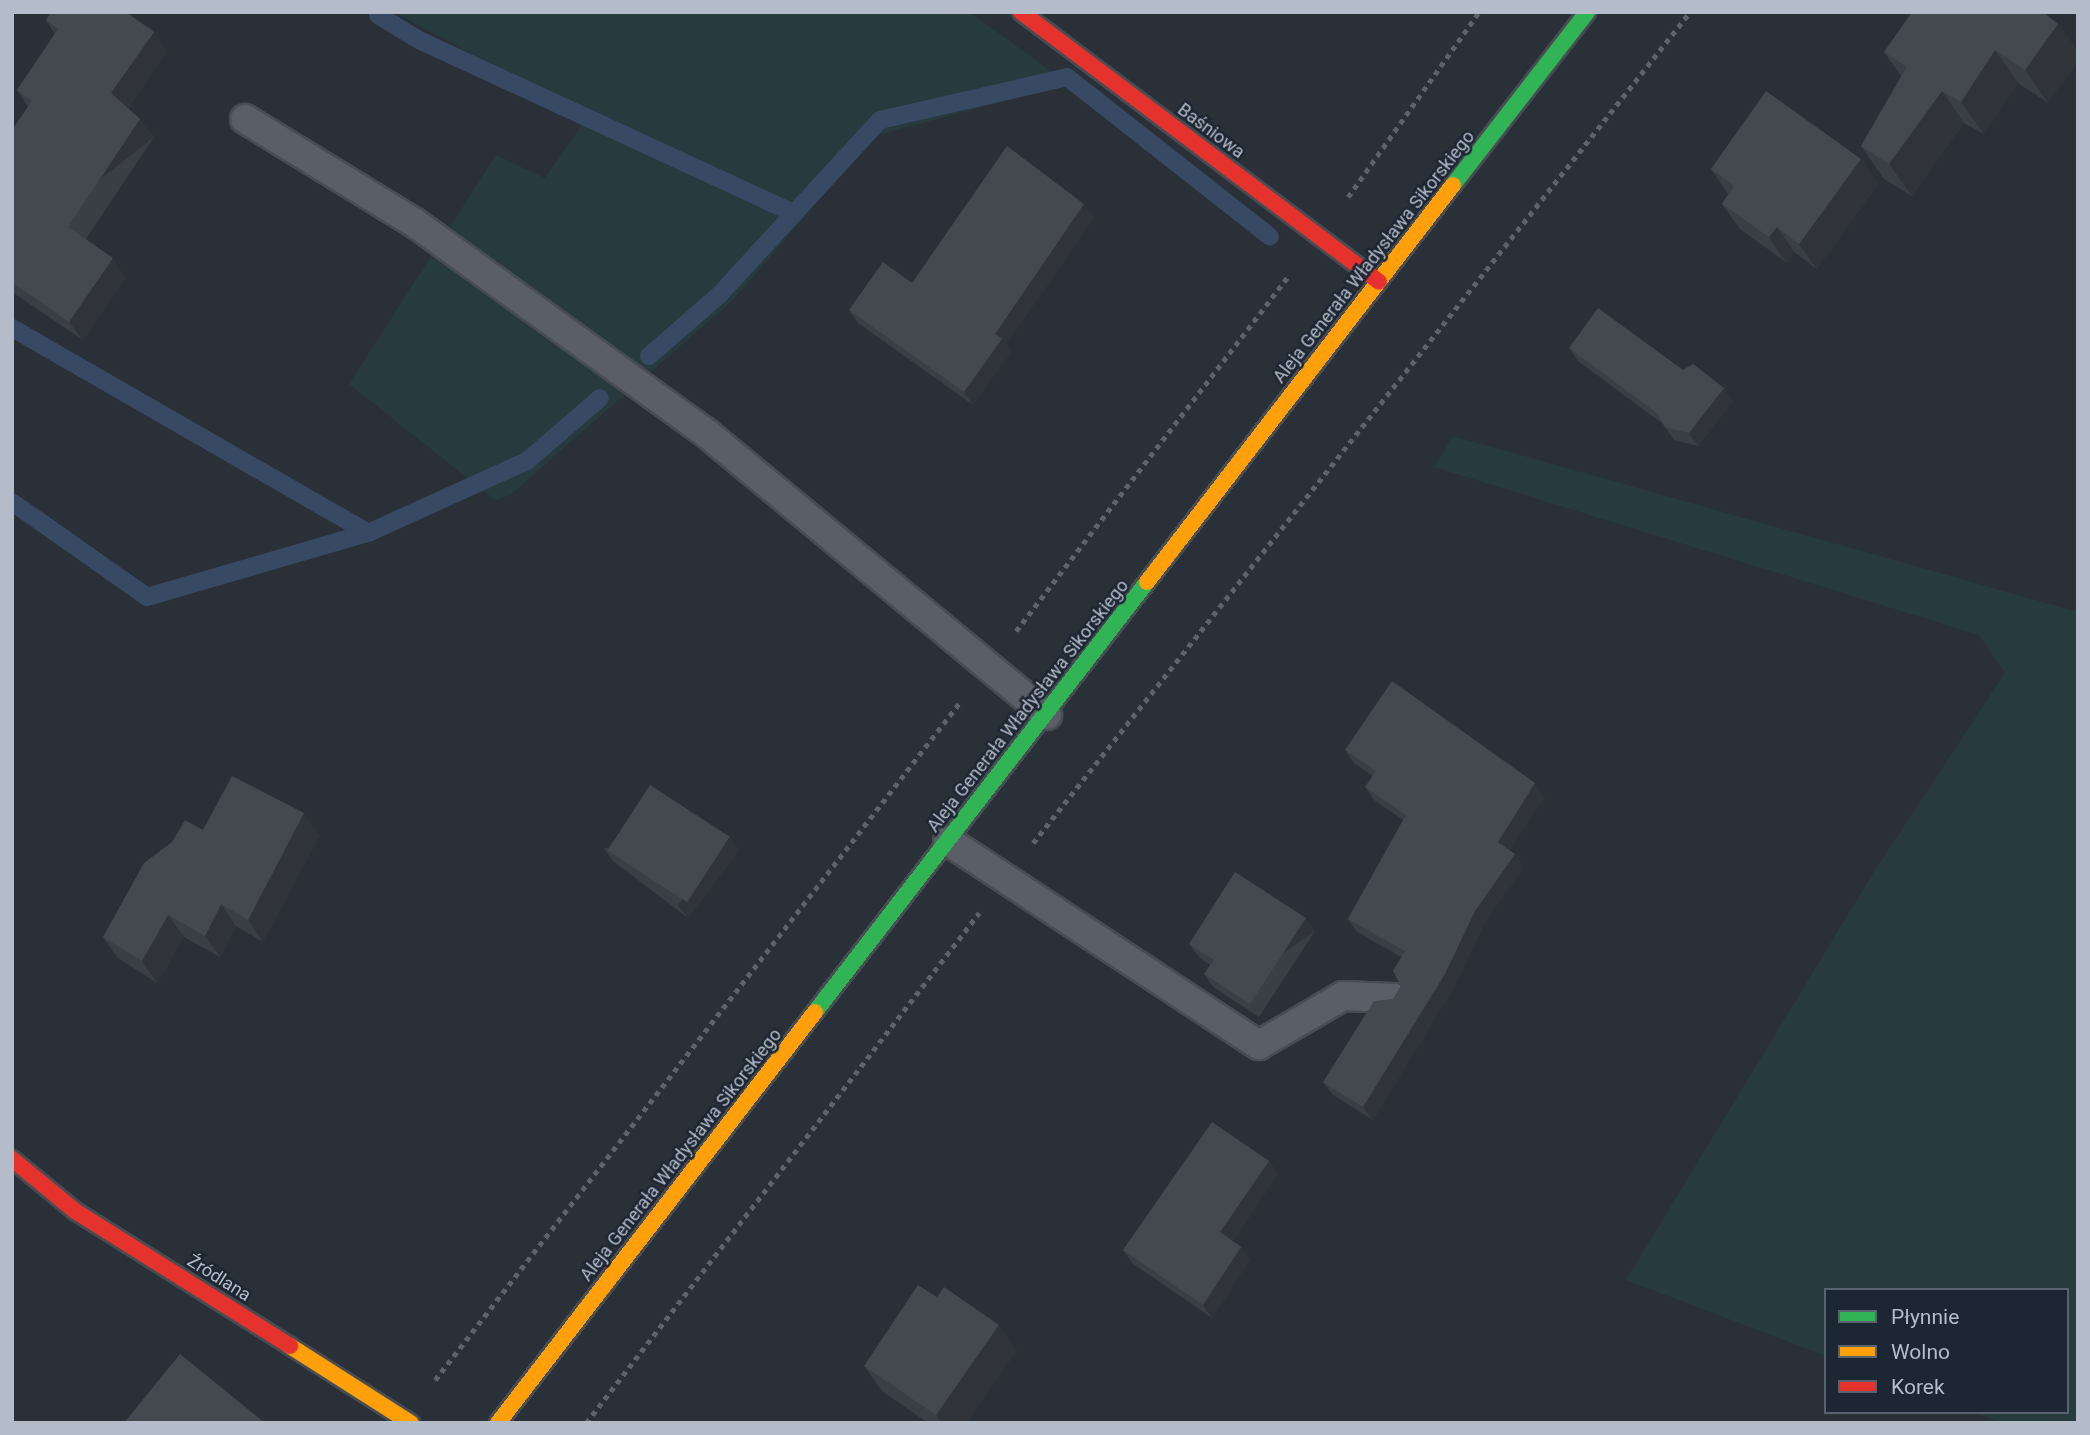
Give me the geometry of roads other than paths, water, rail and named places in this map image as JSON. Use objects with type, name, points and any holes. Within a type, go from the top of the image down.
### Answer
[{"type":"main road","name":"Baśniowa","points":[[1021,12],[1379,282]]},
{"type":"main road","name":"Aleja Generała Władysława Sikorskiego","points":[[498,1423],[1587,12]]},
{"type":"main road","name":"Źródlana","points":[[12,1159],[75,1211],[408,1421]]},
{"type":"lane","points":[[245,119],[415,223],[705,432],[986,669],[1046,715]]},
{"type":"lane","points":[[948,841],[1258,1045],[1343,996],[1394,998]]},
{"type":"waterway","points":[[378,15],[419,40],[792,212]]},
{"type":"waterway","points":[[649,356],[720,294],[880,120],[1067,77],[1270,237]]},
{"type":"waterway","points":[[12,328],[368,533]]},
{"type":"waterway","points":[[12,502],[147,597],[368,533],[527,461],[600,398]]}]
